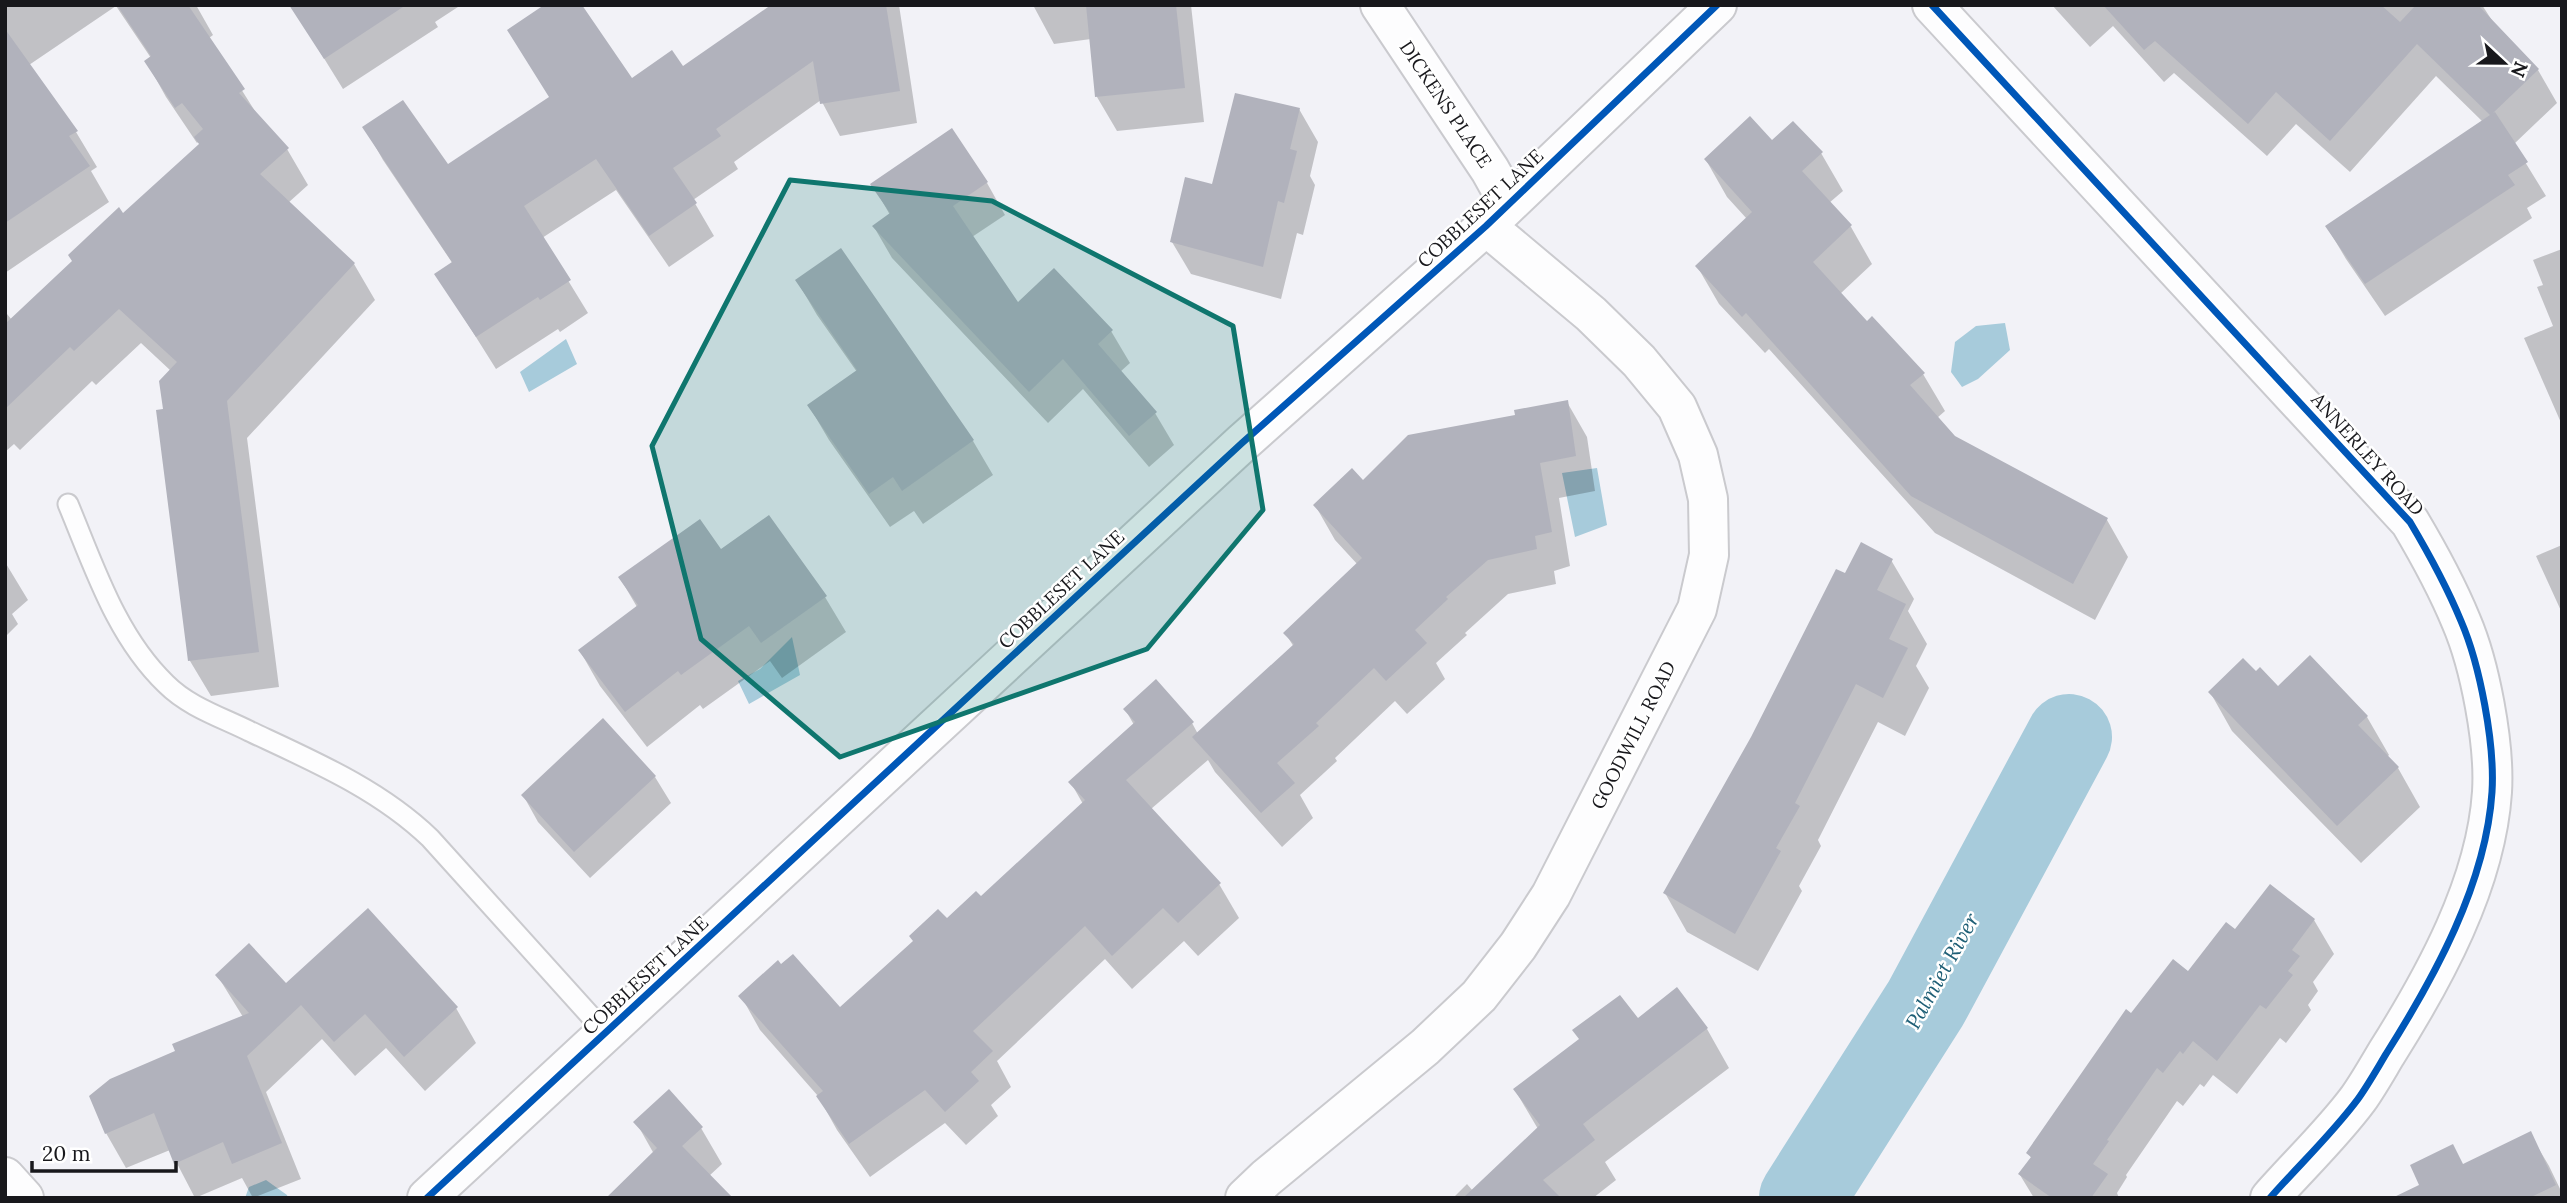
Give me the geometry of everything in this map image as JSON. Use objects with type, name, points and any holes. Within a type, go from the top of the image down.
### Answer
[{"type":"street","name":"DICKENS PLACE","points":[[1380,5],[1490,170],[1498,215]]},
{"type":"street","name":"COBBLESET LANE","points":[[427,1198],[1222,462],[1498,215],[1717,5]]},
{"type":"street","name":"ANNERLEY ROAD","points":[[1932,5],[2410,522],[2462,623],[2479,682],[2489,737],[2492,789],[2487,831],[2456,927],[2417,1006],[2357,1100],[2270,1198]]},
{"type":"street","name":"GOODWILL ROAD","points":[[1245,1198],[1425,1047],[1479,996],[1518,946],[1551,895],[1697,609],[1709,555],[1708,499],[1698,455],[1677,407],[1639,361],[1498,215]]},
{"type":"street","points":[[5,1177],[24,1198]]},
{"type":"lane","points":[[68,504],[119,623],[143,658],[167,685],[195,706],[369,789],[407,816],[606,1033]]},
{"type":"highlighted area","points":[[790,180],[992,201],[1233,326],[1263,510],[1147,649],[840,757],[701,639],[652,446]]},
{"type":"water","points":[[2005,323],[2010,350],[1978,379],[1962,387],[1951,372],[1955,342],[1976,326]]},
{"type":"water","points":[[566,339],[577,364],[529,392],[520,372]]},
{"type":"water","points":[[1597,468],[1607,525],[1575,537],[1562,473]]},
{"type":"water","points":[[792,637],[800,675],[749,704],[738,681],[760,669]]},
{"type":"water","points":[[266,1180],[288,1198],[245,1198],[249,1187]]},
{"type":"building","points":[[117,5],[188,5],[245,89],[239,93],[289,148],[260,174],[355,263],[227,401],[259,652],[188,661],[156,410],[163,409],[159,381],[177,362],[119,309],[74,351],[70,347],[5,409],[5,324],[72,261],[68,255],[119,207],[123,213],[199,144],[194,137],[203,129],[182,103],[175,108],[144,61],[151,56]]},
{"type":"building","points":[[289,5],[406,5],[324,59]]},
{"type":"building","points":[[544,5],[582,5],[632,78],[672,50],[683,66],[771,5],[886,5],[900,91],[820,104],[813,61],[716,129],[721,136],[673,168],[697,203],[649,236],[596,159],[524,206],[571,280],[540,300],[538,297],[476,337],[434,274],[452,262],[362,127],[403,100],[448,164],[549,97],[507,30]]},
{"type":"building","points":[[1086,5],[1176,5],[1185,88],[1095,97]]},
{"type":"building","points":[[2103,5],[2381,5],[2400,22],[2416,5],[2478,5],[2539,69],[2493,113],[2495,112],[2528,162],[2508,175],[2515,185],[2365,284],[2325,226],[2490,115],[2417,44],[2330,141],[2276,92],[2248,124],[2155,41],[2144,50]]},
{"type":"building","points":[[5,29],[78,131],[69,136],[90,166],[5,223]]},
{"type":"building","points":[[1235,93],[1300,108],[1290,149],[1297,151],[1284,203],[1278,201],[1263,267],[1170,242],[1185,177],[1212,184]]},
{"type":"building","points":[[1750,116],[1772,140],[1793,121],[1823,152],[1802,171],[1852,225],[1813,262],[1867,321],[1872,316],[1925,373],[1910,385],[1955,436],[2108,518],[2073,584],[1911,496],[1746,313],[1742,317],[1695,266],[1752,212],[1704,159]]},
{"type":"building","points":[[952,128],[988,182],[953,206],[1018,302],[1054,268],[1113,330],[1098,344],[1157,412],[1129,436],[1063,359],[1029,392],[872,226],[890,213],[870,184]]},
{"type":"building","points":[[841,248],[974,440],[902,491],[893,477],[869,494],[807,405],[857,370],[795,280]]},
{"type":"building","points":[[1568,400],[1576,456],[1540,463],[1552,532],[1535,536],[1537,549],[1488,560],[1446,597],[1448,599],[1415,630],[1427,643],[1386,681],[1374,668],[1316,723],[1319,726],[1277,763],[1295,783],[1261,813],[1192,737],[1294,644],[1283,633],[1362,558],[1313,505],[1352,468],[1363,480],[1408,435],[1515,415],[1514,410]]},
{"type":"building","points":[[769,515],[827,596],[761,643],[749,626],[681,675],[678,671],[625,712],[578,650],[638,605],[618,577],[700,519],[721,549]]},
{"type":"building","points":[[1861,542],[1893,559],[1877,590],[1906,604],[1889,639],[1908,648],[1883,698],[1856,684],[1795,803],[1800,806],[1776,848],[1781,851],[1735,934],[1663,893],[1751,737],[1836,569],[1845,573]]},
{"type":"building","points":[[2310,655],[2368,716],[2358,725],[2399,767],[2337,826],[2208,692],[2243,658],[2256,671],[2260,667],[2278,686]]},
{"type":"building","points":[[1156,679],[1194,722],[1126,780],[1221,883],[1178,923],[1163,908],[1112,956],[1085,926],[973,1031],[993,1051],[971,1072],[979,1081],[945,1112],[925,1090],[849,1144],[816,1096],[823,1091],[738,996],[778,960],[781,964],[793,954],[840,1007],[913,941],[909,936],[938,909],[947,918],[976,891],[981,896],[1085,800],[1068,782],[1135,722],[1123,709]]},
{"type":"building","points":[[603,718],[656,776],[574,852],[521,795]]},
{"type":"building","points":[[2270,884],[2315,919],[2292,950],[2300,956],[2288,971],[2293,975],[2266,1009],[2260,1005],[2217,1061],[2193,1041],[2183,1054],[2180,1051],[2163,1073],[2157,1068],[2093,1164],[2108,1174],[2091,1198],[2052,1198],[2018,1174],[2031,1157],[2026,1153],[2126,1009],[2131,1013],[2173,959],[2188,971],[2226,922],[2235,929]]},
{"type":"building","points":[[368,908],[458,1007],[404,1057],[365,1014],[334,1042],[301,1005],[247,1056],[282,1143],[232,1164],[223,1142],[174,1164],[154,1113],[105,1134],[89,1096],[110,1079],[175,1051],[172,1044],[249,1013],[215,975],[249,943],[286,983]]},
{"type":"building","points":[[1677,987],[1708,1028],[1583,1124],[1595,1140],[1543,1180],[1561,1198],[1463,1198],[1540,1125],[1513,1089],[1579,1039],[1572,1030],[1620,995],[1638,1018]]},
{"type":"building","points":[[669,1089],[703,1127],[682,1146],[733,1198],[606,1198],[657,1148],[633,1122]]},
{"type":"building","points":[[2531,1131],[2556,1185],[2529,1198],[2392,1198],[2419,1185],[2410,1165],[2453,1144],[2463,1164]]},
{"type":"waterway","name":"Palmiet River","points":[[1802,1198],[1926,1003],[2069,737]]},
{"type":"cycle path","points":[[427,1198],[1242,443],[1486,226],[1717,5]]},
{"type":"cycle path","points":[[1932,5],[2410,522],[2450,596],[2474,660],[2489,728],[2492,792],[2488,827],[2468,895],[2455,929],[2422,994],[2358,1099],[2270,1198]]}]
